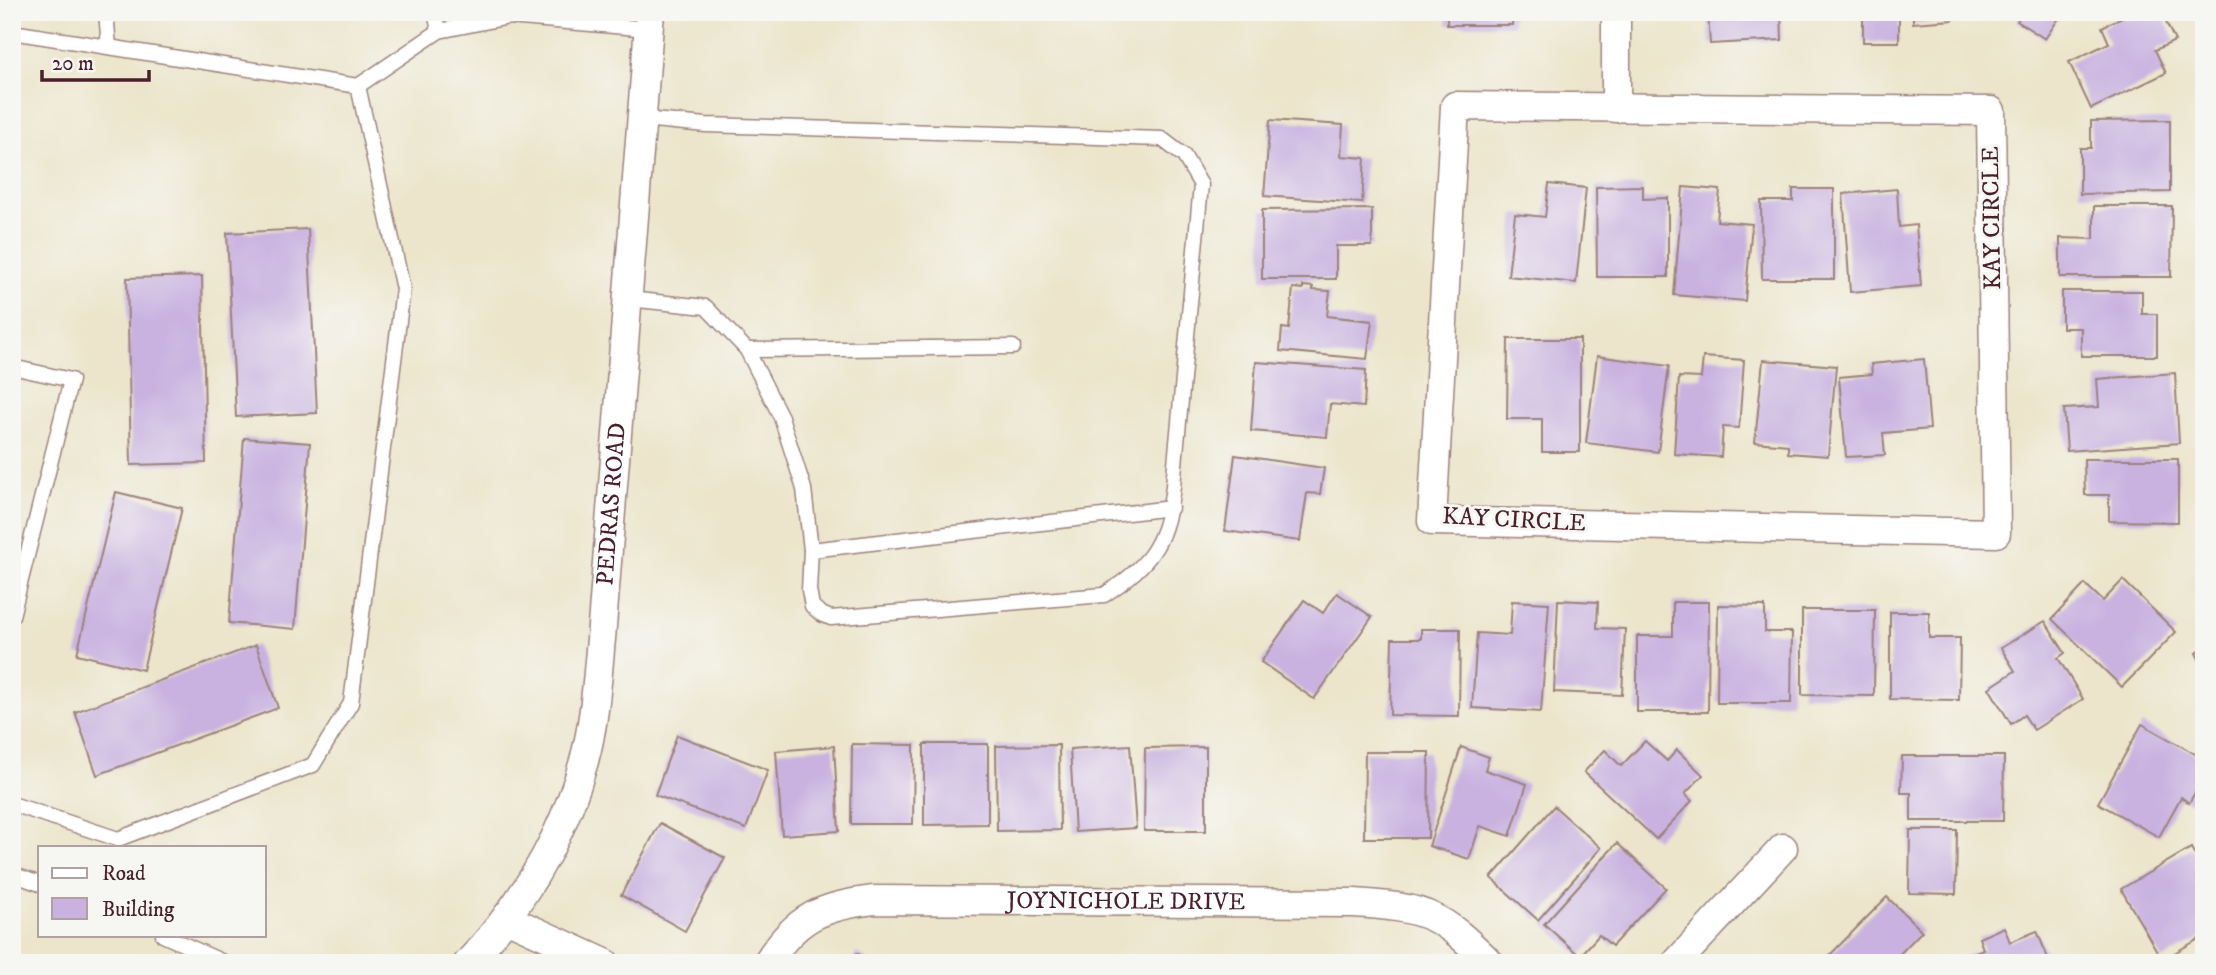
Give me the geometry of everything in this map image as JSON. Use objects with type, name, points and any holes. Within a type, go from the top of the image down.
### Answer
[{"type":"street","points":[[1616,12],[1616,108]]},
{"type":"street","name":"PEDRAS ROAD","points":[[468,963],[506,918],[532,881],[568,811],[585,759],[596,691],[650,21]]},
{"type":"street","name":"KAY CIRCLE","points":[[1455,106],[1616,108],[1991,111],[1996,533],[1432,520],[1455,106]]},
{"type":"street","points":[[1676,963],[1783,848]]},
{"type":"street","name":"JOYNICHOLE DRIVE","points":[[767,963],[787,935],[814,914],[840,904],[874,900],[1340,902],[1396,906],[1434,918],[1464,939],[1490,963]]},
{"type":"street","points":[[506,918],[605,963]]},
{"type":"lane","points":[[106,12],[109,47]]},
{"type":"lane","points":[[435,12],[439,31]]},
{"type":"lane","points":[[12,32],[358,86],[439,31],[509,17],[650,21]]},
{"type":"lane","points":[[12,804],[118,839],[313,765],[351,703],[403,289],[358,86]]},
{"type":"lane","points":[[628,299],[706,307],[747,350],[781,417],[804,489],[811,550],[809,590],[813,606],[821,614],[831,618],[1104,595],[1125,582],[1153,554],[1165,529],[1171,508],[1201,185],[1184,156],[1162,139],[706,125],[642,119]]},
{"type":"lane","points":[[747,350],[1013,347]]},
{"type":"lane","points":[[12,367],[71,380],[12,617]]},
{"type":"lane","points":[[811,550],[1171,508]]},
{"type":"lane","points":[[12,874],[38,883]]},
{"type":"lane","points":[[165,936],[225,963]]},
{"type":"building","points":[[1447,12],[1513,12],[1512,25],[1447,25]]},
{"type":"building","points":[[1708,12],[1781,12],[1782,40],[1710,44]]},
{"type":"building","points":[[1863,12],[1899,12],[1899,42],[1863,42]]},
{"type":"building","points":[[1913,12],[1952,12],[1953,20],[1913,23]]},
{"type":"building","points":[[2022,12],[2063,12],[2045,39],[2017,21]]},
{"type":"building","points":[[2132,12],[2161,12],[2175,41],[2155,50],[2166,73],[2091,109],[2069,62],[2109,43],[2102,27]]},
{"type":"building","points":[[1270,120],[1343,125],[1341,156],[1365,158],[1362,203],[1264,196]]},
{"type":"building","points":[[2170,120],[2170,192],[2080,194],[2080,148],[2091,148],[2091,121]]},
{"type":"building","points":[[1549,184],[1586,188],[1576,283],[1508,276],[1515,214],[1545,217]]},
{"type":"building","points":[[1643,186],[1643,199],[1668,198],[1668,277],[1597,277],[1596,187]]},
{"type":"building","points":[[1683,187],[1720,190],[1717,221],[1752,224],[1745,301],[1674,295]]},
{"type":"building","points":[[1793,189],[1834,189],[1834,279],[1762,279],[1761,201],[1793,201]]},
{"type":"building","points":[[1897,189],[1899,227],[1916,225],[1921,286],[1850,292],[1843,194]]},
{"type":"building","points":[[2094,206],[2172,206],[2171,277],[2060,277],[2060,238],[2094,239]]},
{"type":"building","points":[[1372,209],[1372,246],[1336,246],[1336,279],[1262,279],[1262,210]]},
{"type":"building","points":[[308,229],[317,413],[236,417],[227,233]]},
{"type":"building","points":[[202,276],[206,463],[131,465],[127,278]]},
{"type":"building","points":[[1303,286],[1313,287],[1313,290],[1330,291],[1327,316],[1372,321],[1367,359],[1280,351],[1282,328],[1289,329],[1293,288],[1303,289]]},
{"type":"building","points":[[2062,291],[2142,291],[2142,314],[2157,314],[2157,356],[2081,356],[2081,328],[2062,328]]},
{"type":"building","points":[[1508,339],[1580,339],[1580,452],[1542,452],[1542,419],[1507,419]]},
{"type":"building","points":[[1597,356],[1669,366],[1658,452],[1586,443]]},
{"type":"building","points":[[1703,357],[1744,360],[1739,428],[1723,427],[1721,457],[1674,454],[1679,377],[1701,378]]},
{"type":"building","points":[[1924,359],[1930,429],[1883,433],[1885,455],[1846,457],[1839,377],[1872,374],[1871,364]]},
{"type":"building","points":[[1763,360],[1836,366],[1828,456],[1788,453],[1788,445],[1755,442]]},
{"type":"building","points":[[1256,362],[1366,370],[1364,407],[1330,404],[1327,437],[1251,431]]},
{"type":"building","points":[[2175,373],[2179,443],[2067,451],[2064,409],[2099,407],[2097,379]]},
{"type":"building","points":[[244,438],[310,443],[295,629],[229,623]]},
{"type":"building","points":[[1235,455],[1324,468],[1320,494],[1307,493],[1300,541],[1225,531]]},
{"type":"building","points":[[2084,459],[2178,459],[2178,522],[2109,521],[2109,495],[2085,495]]},
{"type":"building","points":[[116,492],[182,508],[143,670],[77,654]]},
{"type":"building","points":[[2123,580],[2176,632],[2122,687],[2052,619],[2085,584],[2103,601]]},
{"type":"building","points":[[1337,593],[1372,617],[1314,699],[1261,662],[1304,600],[1323,613]]},
{"type":"building","points":[[1558,600],[1598,602],[1597,628],[1625,629],[1622,695],[1554,692]]},
{"type":"building","points":[[1512,601],[1549,603],[1541,712],[1472,708],[1477,633],[1510,635]]},
{"type":"building","points":[[1673,602],[1709,602],[1708,712],[1637,712],[1637,636],[1673,636]]},
{"type":"building","points":[[1718,605],[1765,606],[1765,632],[1792,632],[1791,703],[1717,703]]},
{"type":"building","points":[[1802,610],[1875,610],[1874,696],[1802,695]]},
{"type":"building","points":[[1890,612],[1929,612],[1929,638],[1960,638],[1959,700],[1890,699]]},
{"type":"building","points":[[2045,621],[2065,653],[2058,658],[2083,699],[2034,730],[2024,715],[2011,724],[1989,688],[2015,671],[2001,648]]},
{"type":"building","points":[[1421,629],[1460,629],[1459,716],[1390,715],[1392,639],[1421,639]]},
{"type":"building","points":[[256,645],[278,708],[97,775],[75,712]]},
{"type":"building","points":[[2204,649],[2204,669],[2196,653]]},
{"type":"building","points":[[2142,724],[2204,759],[2204,777],[2189,803],[2181,797],[2159,837],[2098,803]]},
{"type":"building","points":[[677,735],[768,770],[746,829],[655,795]]},
{"type":"building","points":[[1645,741],[1667,761],[1677,750],[1703,775],[1685,794],[1692,801],[1656,839],[1584,772],[1605,750],[1621,766]]},
{"type":"building","points":[[852,744],[914,745],[913,824],[851,824]]},
{"type":"building","points":[[924,744],[988,744],[988,824],[924,825]]},
{"type":"building","points":[[1059,745],[1060,830],[997,831],[996,746]]},
{"type":"building","points":[[1130,745],[1136,828],[1075,832],[1070,749]]},
{"type":"building","points":[[834,746],[839,831],[782,835],[776,751]]},
{"type":"building","points":[[1206,747],[1206,831],[1144,831],[1145,748]]},
{"type":"building","points":[[1461,747],[1489,757],[1485,770],[1527,784],[1510,836],[1480,826],[1469,859],[1429,846]]},
{"type":"building","points":[[1365,752],[1429,752],[1428,838],[1364,838]]},
{"type":"building","points":[[1902,756],[2004,756],[2003,821],[1911,821],[1911,793],[1901,793]]},
{"type":"building","points":[[1554,806],[1601,848],[1538,920],[1491,878]]},
{"type":"building","points":[[660,823],[725,858],[685,931],[621,895]]},
{"type":"building","points":[[1910,830],[1957,830],[1956,894],[1909,893]]},
{"type":"building","points":[[1617,843],[1666,888],[1612,946],[1599,935],[1580,956],[1544,924]]},
{"type":"building","points":[[2191,848],[2204,871],[2204,936],[2162,960],[2121,889]]},
{"type":"building","points":[[1887,897],[1922,931],[1891,963],[1822,963]]},
{"type":"building","points":[[2004,927],[2010,942],[2037,931],[2050,963],[1950,963],[1983,949],[1979,938]]},
{"type":"building","points":[[857,953],[872,963],[850,963]]}]
